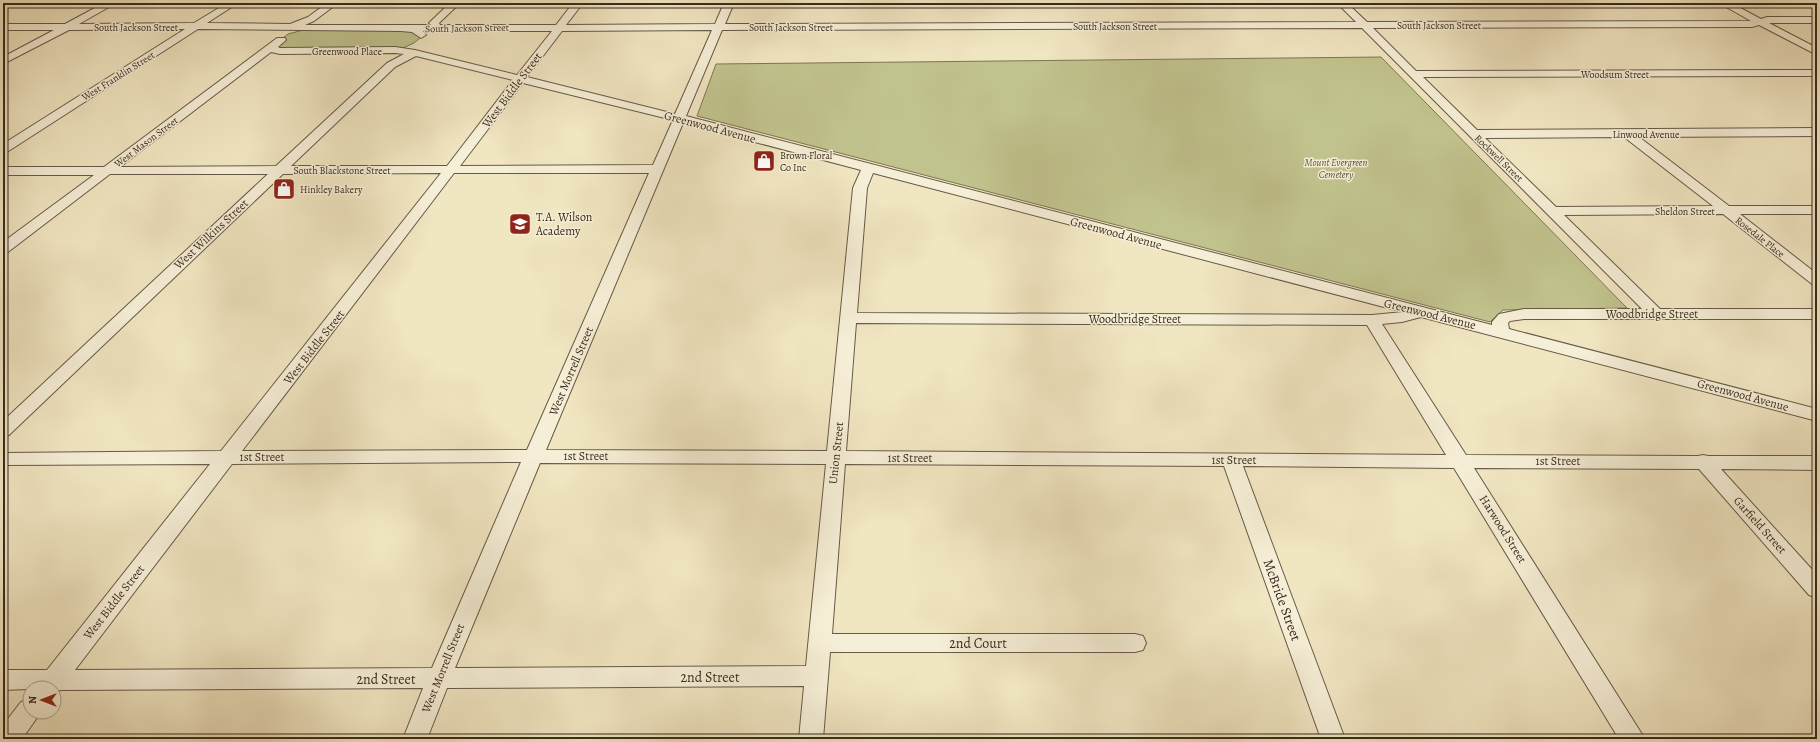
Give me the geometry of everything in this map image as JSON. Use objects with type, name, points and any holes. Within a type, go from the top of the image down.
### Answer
[{"type":"street","points":[[3,61],[111,3]]},
{"type":"street","name":"West Franklin Street","points":[[3,149],[233,3]]},
{"type":"street","points":[[276,48],[288,31],[311,19],[333,3]]},
{"type":"street","points":[[437,28],[434,24],[436,21],[455,3]]},
{"type":"street","name":"West Biddle Street","points":[[53,680],[451,169],[578,3]]},
{"type":"street","name":"West Morrell Street","points":[[415,739],[438,678],[729,3]]},
{"type":"street","name":"Rockwell Street","points":[[1342,3],[1656,314]]},
{"type":"street","points":[[1724,3],[1817,52]]},
{"type":"street","name":"South Jackson Street","points":[[3,27],[196,27],[288,31],[313,28],[412,29],[559,27],[1744,24],[1767,20],[1817,20]]},
{"type":"street","name":"West Wilkins Street","points":[[3,431],[391,64],[437,28]]},
{"type":"street","name":"South Jackson Street","points":[[412,29],[419,32],[416,45]]},
{"type":"street","name":"Greenwood Avenue","points":[[416,45],[520,80],[680,119],[1817,415]]},
{"type":"street","name":"Greenwood Place","points":[[262,55],[276,48],[388,50],[416,45]]},
{"type":"street","name":"West Mason Street","points":[[3,249],[262,55]]},
{"type":"street","name":"Woodsum Street","points":[[1414,74],[1817,73]]},
{"type":"street","name":"Linwood Avenue","points":[[1475,134],[1817,132]]},
{"type":"street","name":"Rosedale Place","points":[[1628,134],[1817,281]]},
{"type":"street","name":"Union Street","points":[[811,739],[860,188],[868,168]]},
{"type":"street","name":"South Blackstone Street","points":[[3,171],[658,169]]},
{"type":"street","name":"Sheldon Street","points":[[1553,211],[1817,210]]},
{"type":"street","name":"Woodbridge Street","points":[[849,318],[1372,320],[1402,317],[1420,312]]},
{"type":"street","name":"Woodbridge Street","points":[[1501,332],[1500,322],[1505,317],[1514,315],[1817,314]]},
{"type":"street","name":"Harwood Street","points":[[1372,320],[1633,739]]},
{"type":"street","name":"1st Street","points":[[3,459],[533,456],[1703,461],[1817,463]]},
{"type":"street","name":"McBride Street","points":[[1231,460],[1333,739]]},
{"type":"street","name":"Garfield Street","points":[[1703,461],[1817,589]]},
{"type":"street","name":"2nd Court","points":[[820,644],[1135,643]]},
{"type":"street","name":"2nd Street","points":[[62,684],[438,678],[817,676]]},
{"type":"street","name":"2nd Street","points":[[3,680],[22,682]]},
{"type":"street","points":[[7,739],[22,720]]},
{"type":"green space","points":[[307,29],[412,29],[421,37],[414,43],[401,49],[280,51],[273,46],[288,34]]},
{"type":"green space","name":"Mount Evergreen Cemetery","points":[[1381,57],[1627,308],[1503,310],[1490,322],[697,116],[716,64]]},
{"type":"place","name":"Brown Floral Co Inc","points":[[764,161]]},
{"type":"place","name":"Hinkley Bakery","points":[[284,189]]},
{"type":"place","name":"T.A. Wilson Academy","points":[[520,224]]}]
